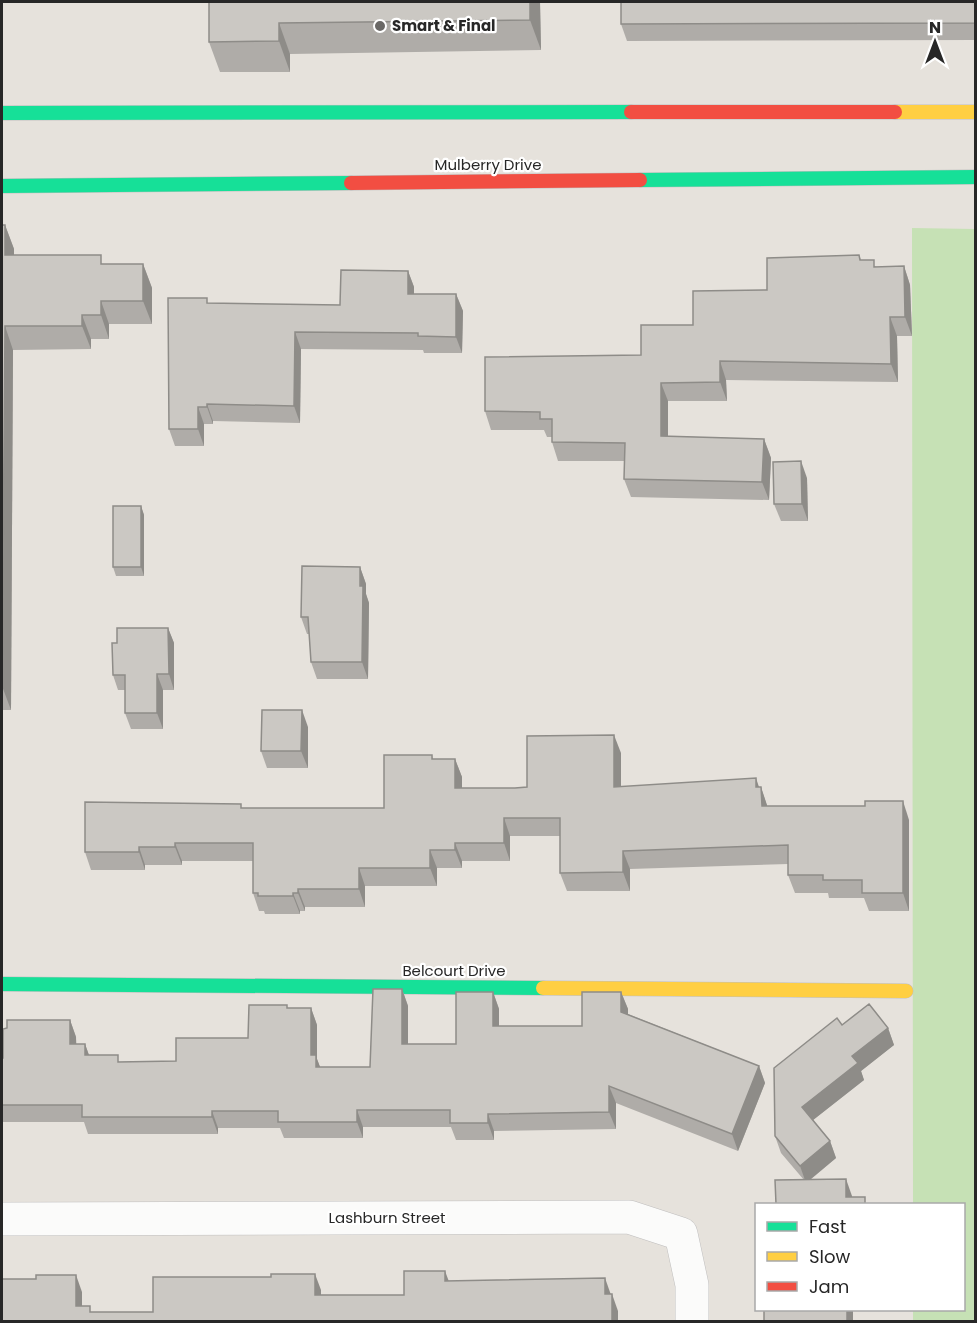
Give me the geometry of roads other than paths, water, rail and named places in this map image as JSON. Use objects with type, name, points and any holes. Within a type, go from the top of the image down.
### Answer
[{"type":"street","points":[[2,113],[975,112]]},
{"type":"street","name":"Mulberry Drive","points":[[2,186],[975,177]]},
{"type":"street","name":"Belcourt Drive","points":[[2,984],[906,991]]},
{"type":"street","name":"Lashburn Street","points":[[2,1219],[629,1217],[681,1234],[692,1285],[692,1322]]},
{"type":"place","name":"Smart & Final","points":[[380,26]]}]
